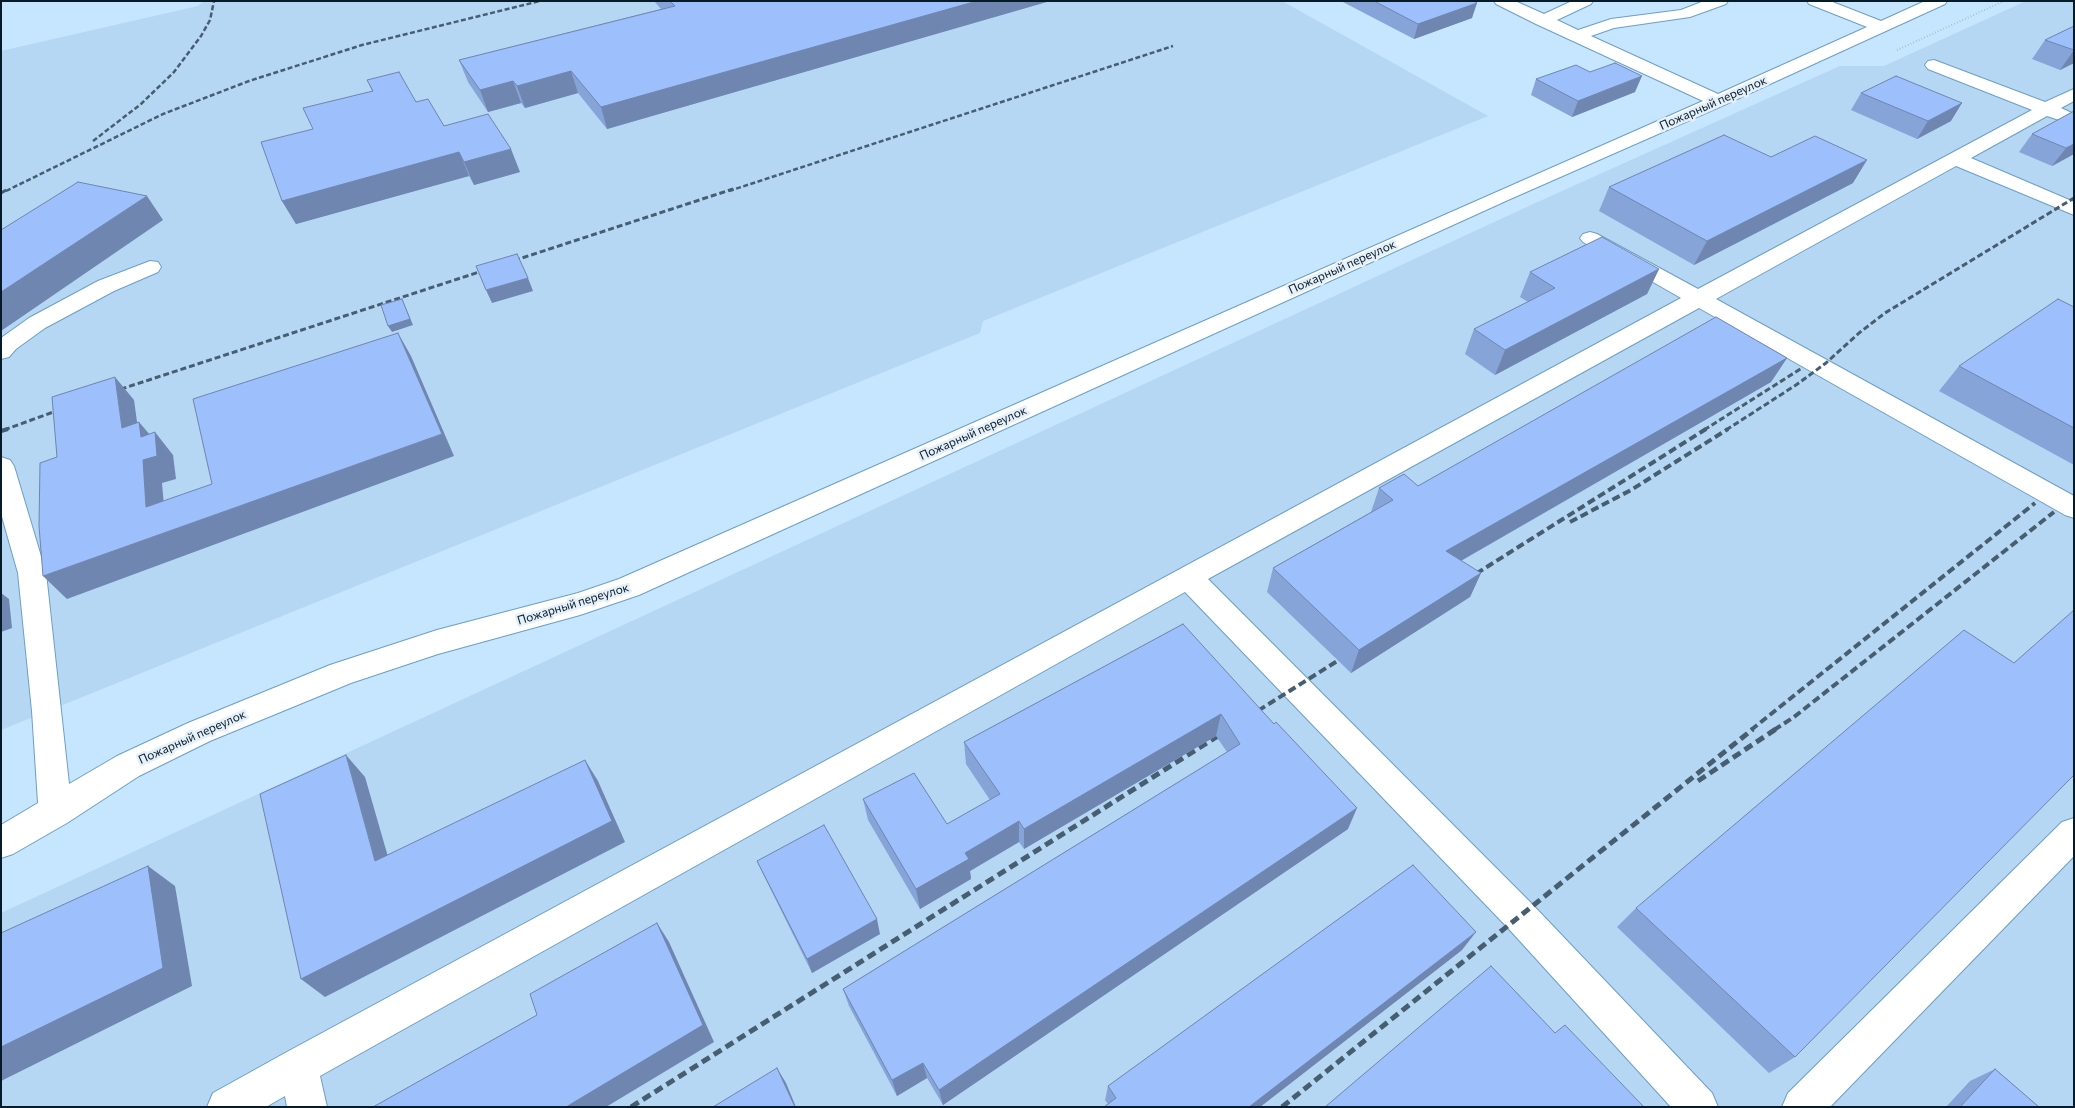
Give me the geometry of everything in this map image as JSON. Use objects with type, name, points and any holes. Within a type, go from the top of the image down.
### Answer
[{"type":"street","points":[[1502,1],[1718,101]]},
{"type":"street","points":[[1542,21],[1585,1]]},
{"type":"street","points":[[1576,36],[1611,24],[1684,14],[1720,1]]},
{"type":"street","points":[[1815,1],[1882,27]]},
{"type":"street","name":"Пожарный переулок","points":[[1,843],[128,766],[199,732],[341,674],[437,642],[580,604],[630,587],[1939,1]]},
{"type":"street","points":[[1934,65],[2074,120]]},
{"type":"street","points":[[227,1107],[1188,577],[2074,94]]},
{"type":"street","points":[[1956,159],[2074,209]]},
{"type":"street","points":[[1590,238],[2074,508]]},
{"type":"street","points":[[1,352],[8,344],[37,323],[106,286],[150,267]]},
{"type":"street","points":[[1,466],[32,572],[47,711],[55,812]]},
{"type":"street","points":[[1188,577],[1520,916],[1698,1107]]},
{"type":"street","points":[[1802,1107],[2074,833]]},
{"type":"street","points":[[299,1067],[307,1107]]},
{"type":"path","points":[[1897,50],[2004,1]]},
{"type":"shaded area","points":[[204,1],[1282,1],[1488,116],[983,321],[980,333],[1,730],[1,51],[198,6]]},
{"type":"shaded area","points":[[2026,1],[2074,1],[2074,1107],[1,1107],[1,913],[1531,205],[1840,66],[1884,66]]},
{"type":"building","points":[[670,1],[977,1],[601,107],[571,71],[517,86],[513,81],[480,90],[459,60],[675,6]]},
{"type":"building","points":[[1374,1],[1474,1],[1477,3],[1418,24]]},
{"type":"building","points":[[2074,26],[2074,50],[2045,40]]},
{"type":"building","points":[[1615,63],[1642,76],[1578,101],[1536,79],[1576,65],[1590,72]]},
{"type":"building","points":[[399,72],[416,102],[428,99],[444,126],[488,114],[511,149],[464,162],[459,152],[282,201],[261,142],[313,129],[303,108],[373,91],[367,80]]},
{"type":"building","points":[[1896,76],[1962,103],[1928,121],[1861,93]]},
{"type":"building","points":[[2074,111],[2074,144],[2066,148],[2032,134]]},
{"type":"building","points":[[1724,135],[1771,157],[1815,136],[1867,160],[1707,241],[1609,187]]},
{"type":"building","points":[[78,182],[147,196],[1,292],[1,230]]},
{"type":"building","points":[[1602,237],[1659,269],[1505,350],[1474,329],[1555,288],[1530,272]]},
{"type":"building","points":[[517,254],[528,278],[486,290],[476,266]]},
{"type":"building","points":[[402,299],[410,319],[388,326],[381,305]]},
{"type":"building","points":[[2058,299],[2074,307],[2074,428],[1959,366]]},
{"type":"building","points":[[1716,317],[1787,358],[1446,551],[1481,573],[1359,650],[1273,568],[1393,500],[1379,488],[1404,474],[1418,486]]},
{"type":"building","points":[[398,333],[442,434],[43,576],[39,526],[40,463],[57,457],[52,397],[115,377],[122,428],[139,422],[141,437],[155,432],[157,456],[143,460],[146,507],[212,484],[193,399]]},
{"type":"building","points":[[2074,610],[2074,775],[1795,1057],[1636,908],[1964,630],[2014,663]]},
{"type":"building","points":[[1183,624],[1274,724],[1276,722],[1357,808],[939,1090],[923,1063],[892,1080],[843,989],[1240,744],[1221,714],[1024,829],[1019,821],[965,853],[969,859],[916,889],[863,799],[914,773],[947,824],[1000,794],[964,742]]},
{"type":"building","points":[[346,755],[375,861],[585,760],[612,821],[301,979],[260,794]]},
{"type":"building","points":[[824,825],[877,919],[807,959],[757,861]]},
{"type":"building","points":[[1413,865],[1476,932],[1249,1107],[1104,1107],[1116,1098],[1108,1086]]},
{"type":"building","points":[[148,866],[163,968],[1,1047],[1,933]]},
{"type":"building","points":[[657,923],[703,1025],[566,1107],[373,1107],[537,1015],[530,994]]},
{"type":"building","points":[[1491,966],[1555,1033],[1565,1025],[1644,1107],[1325,1107]]},
{"type":"building","points":[[777,1068],[795,1107],[713,1107]]},
{"type":"building","points":[[1995,1069],[2039,1107],[1960,1107]]},
{"type":"railway","points":[[93,141],[141,104],[174,72],[201,36],[210,20],[214,1]]},
{"type":"railway","points":[[6,191],[163,114],[249,81],[362,45],[540,1]]},
{"type":"railway","points":[[729,191],[1173,46]]},
{"type":"railway","points":[[1,193],[8,189]]},
{"type":"railway","points":[[112,392],[733,189]]},
{"type":"railway","points":[[1726,430],[1796,385],[1826,363],[1859,333],[1885,313],[2074,198]]},
{"type":"railway","points":[[1704,430],[1802,368]]},
{"type":"railway","points":[[4,430],[67,407]]},
{"type":"railway","points":[[1,431],[8,429]]},
{"type":"railway","points":[[1466,580],[1706,429]]},
{"type":"railway","points":[[1570,522],[1631,490],[1728,429]]},
{"type":"railway","points":[[1751,730],[2035,503]]},
{"type":"railway","points":[[1774,730],[1794,717],[2054,512]]},
{"type":"railway","points":[[1248,717],[1350,653]]},
{"type":"railway","points":[[631,1107],[1229,729],[1227,730]]},
{"type":"railway","points":[[1282,1107],[1753,729]]},
{"type":"railway","points":[[1698,781],[1776,729]]}]
